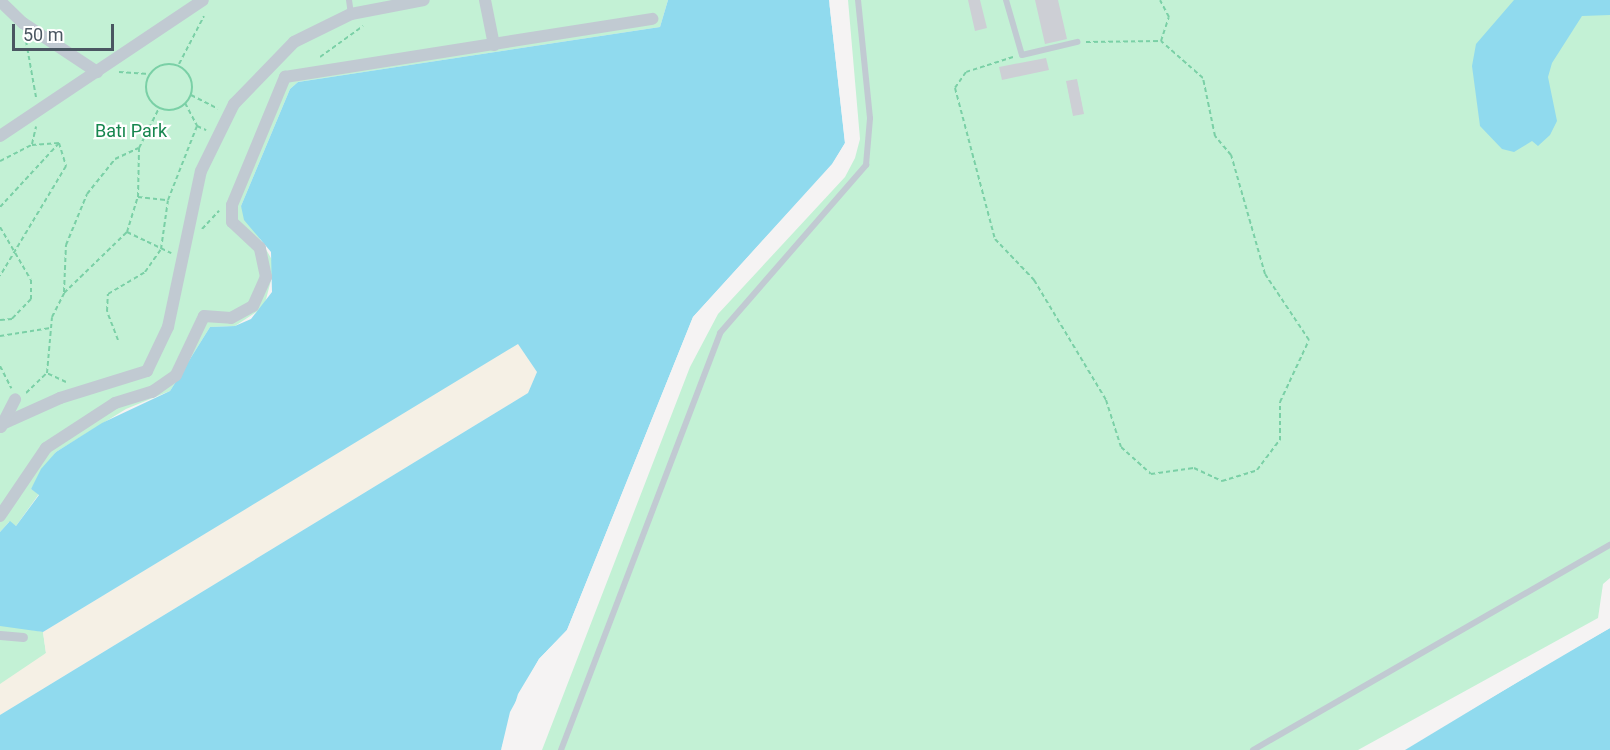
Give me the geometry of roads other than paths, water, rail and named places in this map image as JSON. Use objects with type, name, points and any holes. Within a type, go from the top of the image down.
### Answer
[{"type":"street","points":[[1,426],[60,398],[88,392],[147,371],[168,327],[201,171],[234,104],[294,42],[351,14],[424,0]]},
{"type":"street","points":[[485,0],[494,45]]},
{"type":"street","points":[[0,1],[23,23],[97,72]]},
{"type":"street","points":[[0,136],[205,5]]},
{"type":"street","points":[[0,516],[46,448],[115,403],[152,392],[176,375],[204,316],[231,318],[253,306],[266,277],[264,267],[260,248],[232,222],[232,205],[275,90],[299,71],[317,72],[652,19]]},
{"type":"street","points":[[1,426],[15,399]]},
{"type":"street","points":[[0,635],[23,637]]},
{"type":"lane","points":[[349,0],[351,14]]},
{"type":"lane","points":[[561,750],[720,333],[737,307],[866,165],[870,118],[858,0]]},
{"type":"lane","points":[[1006,0],[1022,55],[1077,42]]},
{"type":"lane","points":[[1254,750],[1610,545]]},
{"type":"water","points":[[668,0],[829,0],[845,143],[832,164],[693,317],[567,630],[539,659],[510,712],[501,750],[0,750],[0,715],[528,393],[537,372],[518,344],[43,632],[0,626],[0,532],[10,521],[16,526],[39,495],[31,489],[41,469],[56,452],[102,423],[170,391],[210,327],[235,326],[251,319],[272,292],[271,252],[244,220],[241,206],[290,89],[298,82],[660,27]]},
{"type":"water","points":[[1514,0],[1610,0],[1610,15],[1582,16],[1552,63],[1548,77],[1557,121],[1550,135],[1538,146],[1532,141],[1514,152],[1502,149],[1480,126],[1472,66],[1476,44]]},
{"type":"water","points":[[1610,628],[1610,750],[1405,750],[1559,657]]},
{"type":"park label","name":"Batı Park","points":[[131,131]]}]
